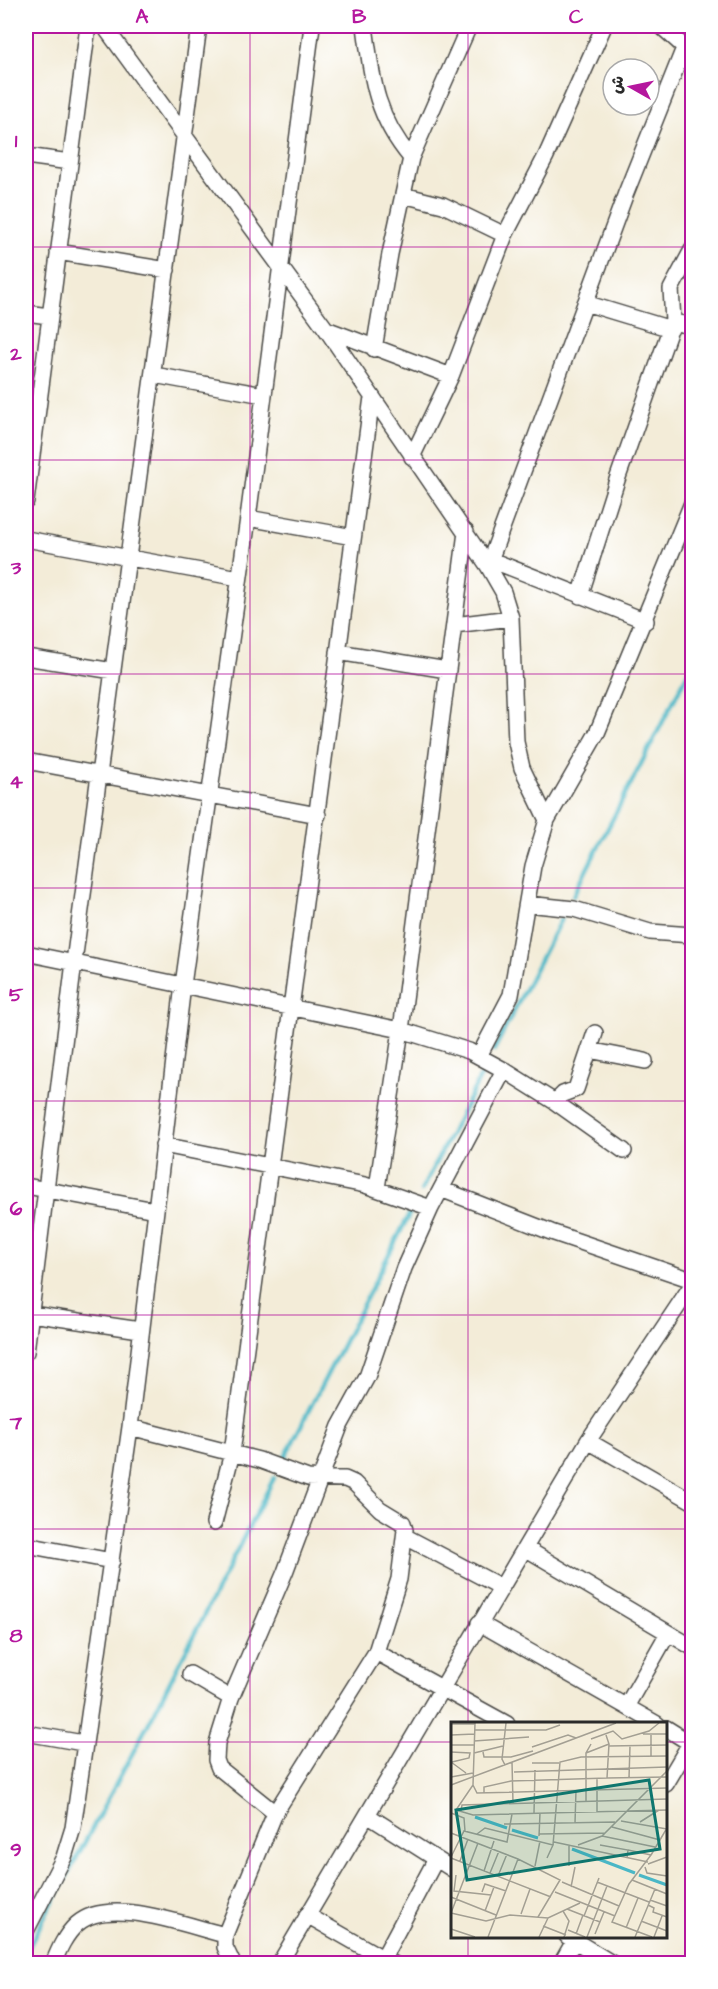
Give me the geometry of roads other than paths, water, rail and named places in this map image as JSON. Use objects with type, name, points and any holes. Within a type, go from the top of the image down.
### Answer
[{"type":"street","points":[[26,501],[88,26]]},
{"type":"street","points":[[104,26],[326,329],[412,457],[489,563],[503,592],[511,618],[516,742],[522,768],[547,820]]},
{"type":"street","points":[[26,1352],[48,1190],[74,962],[199,26]]},
{"type":"street","points":[[26,1931],[69,1843],[82,1743],[112,1561],[183,985],[248,518],[312,26]]},
{"type":"street","points":[[364,26],[374,93],[392,135],[411,158]]},
{"type":"street","points":[[374,349],[411,158],[469,26]]},
{"type":"street","points":[[412,457],[451,376],[505,235],[546,156],[604,26]]},
{"type":"street","points":[[489,563],[585,303],[688,51],[661,26]]},
{"type":"street","points":[[26,156],[70,162]]},
{"type":"street","points":[[403,195],[443,205],[505,235]]},
{"type":"street","points":[[580,596],[617,480],[672,325],[671,289],[693,250]]},
{"type":"street","points":[[58,252],[167,270]]},
{"type":"street","points":[[585,303],[672,325],[693,327]]},
{"type":"street","points":[[26,313],[49,316]]},
{"type":"street","points":[[326,329],[374,349],[451,376]]},
{"type":"street","points":[[154,375],[263,395]]},
{"type":"street","points":[[214,1523],[232,1453],[372,397]]},
{"type":"street","points":[[479,1056],[511,994],[533,866],[547,820],[597,733],[646,621],[693,503]]},
{"type":"street","points":[[248,518],[353,537]]},
{"type":"street","points":[[377,1188],[401,1030],[466,532]]},
{"type":"street","points":[[26,539],[239,578]]},
{"type":"street","points":[[489,563],[646,621]]},
{"type":"street","points":[[454,625],[511,618]]},
{"type":"street","points":[[338,652],[447,670]]},
{"type":"street","points":[[26,657],[113,671]]},
{"type":"street","points":[[26,760],[100,776],[318,815]]},
{"type":"street","points":[[527,904],[574,909],[650,932],[693,935]]},
{"type":"street","points":[[26,953],[401,1030],[479,1056],[555,1102],[624,1151]]},
{"type":"street","points":[[555,1102],[563,1094],[576,1089],[595,1033]]},
{"type":"street","points":[[589,1050],[645,1061]]},
{"type":"street","points":[[275,1813],[224,1774],[216,1760],[221,1725],[281,1583],[318,1480],[344,1417],[367,1377],[404,1268],[431,1208],[504,1070]]},
{"type":"street","points":[[163,1145],[377,1188],[431,1208]]},
{"type":"street","points":[[26,1186],[155,1210]]},
{"type":"street","points":[[441,1189],[551,1232],[693,1280]]},
{"type":"street","points":[[279,1964],[588,1441],[693,1285]]},
{"type":"street","points":[[30,1314],[140,1330]]},
{"type":"street","points":[[130,1427],[232,1453],[318,1480],[345,1479],[354,1483],[380,1509],[403,1523],[406,1537],[399,1578],[376,1652],[275,1813],[225,1935],[225,1947],[233,1964]]},
{"type":"street","points":[[588,1441],[693,1501]]},
{"type":"street","points":[[406,1537],[501,1587]]},
{"type":"street","points":[[26,1545],[112,1561]]},
{"type":"street","points":[[525,1548],[693,1647]]},
{"type":"street","points":[[479,1623],[654,1722]]},
{"type":"street","points":[[627,1705],[668,1633]]},
{"type":"street","points":[[376,1652],[442,1686],[504,1722]]},
{"type":"street","points":[[190,1674],[231,1698]]},
{"type":"street","points":[[667,1728],[692,1741],[667,1782]]},
{"type":"street","points":[[26,1733],[82,1743]]},
{"type":"street","points":[[367,1815],[451,1868]]},
{"type":"street","points":[[307,1915],[388,1961],[436,1859]]},
{"type":"street","points":[[53,1964],[63,1940],[77,1924],[102,1911],[131,1913],[225,1935]]},
{"type":"street","points":[[561,1964],[573,1938],[613,1964]]},
{"type":"waterway","points":[[573,896],[692,665]]},
{"type":"waterway","points":[[494,1050],[561,919]]},
{"type":"waterway","points":[[421,1191],[483,1072]]},
{"type":"waterway","points":[[285,1457],[410,1213]]},
{"type":"waterway","points":[[26,1952],[153,1715],[274,1478]]}]
